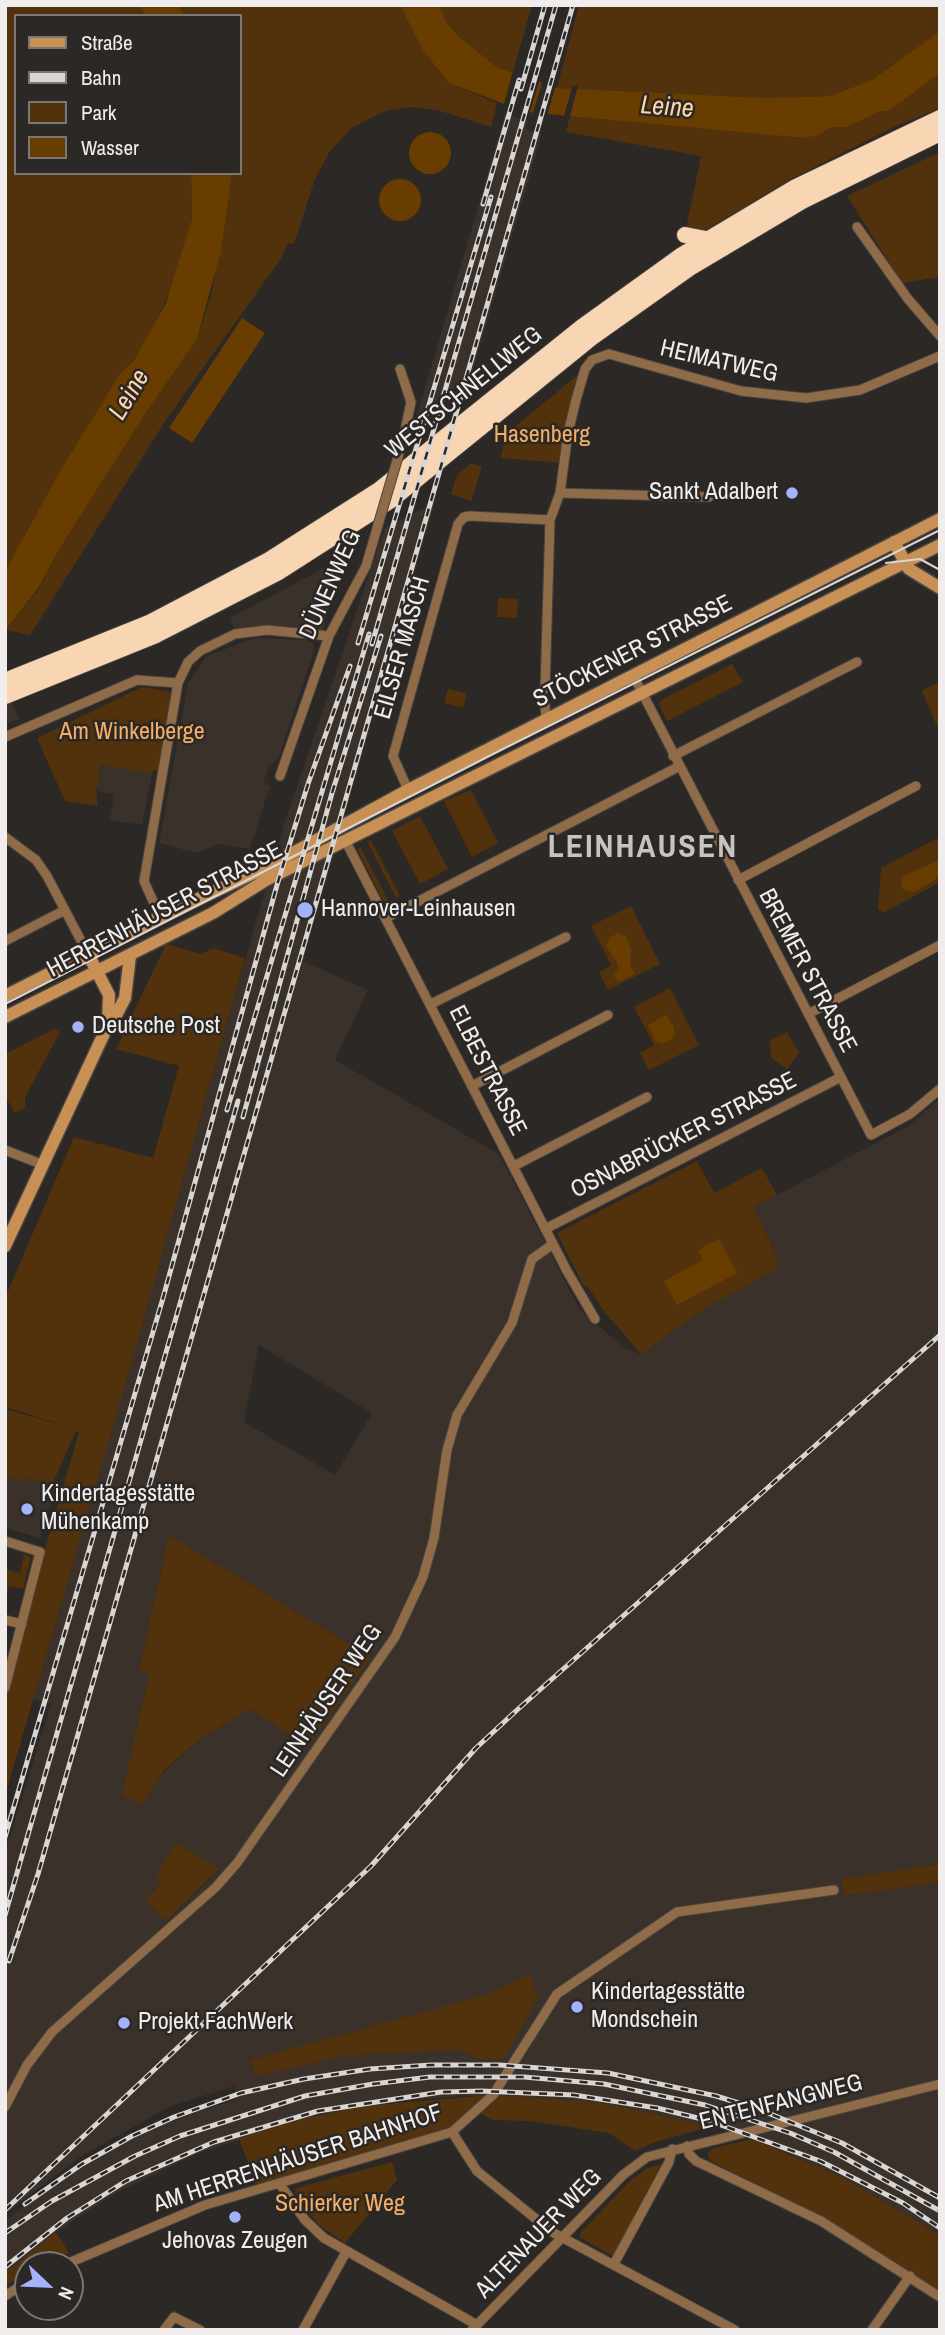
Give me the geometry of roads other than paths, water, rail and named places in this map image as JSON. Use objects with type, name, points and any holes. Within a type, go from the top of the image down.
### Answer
[{"type":"highway","name":"WESTSCHNELLWEG","points":[[5,681],[89,649],[162,616],[269,560],[327,525],[421,458],[582,327],[706,239],[794,188],[940,118]]},
{"type":"highway","name":"WESTSCHNELLWEG","points":[[5,696],[156,635],[288,566],[391,500],[591,338],[691,267],[802,201],[940,133]]},
{"type":"highway","points":[[685,235],[706,239]]},
{"type":"street","points":[[857,227],[908,299],[940,336]]},
{"type":"street","name":"HEIMATWEG","points":[[560,493],[568,433],[585,369],[592,360],[609,354],[741,391],[806,398],[860,390],[940,356]]},
{"type":"street","name":"DÜNENWEG","points":[[280,776],[329,635],[366,566],[403,440],[411,402],[400,369]]},
{"type":"street","points":[[545,689],[550,520],[560,493],[709,497]]},
{"type":"street","name":"EILSER MASCH","points":[[408,790],[393,760],[393,751],[458,524],[464,517],[550,520]]},
{"type":"street","name":"STÖCKENER STRASSE","points":[[347,824],[408,790],[940,519]]},
{"type":"street","points":[[894,542],[909,569],[940,588]]},
{"type":"street","name":"STÖCKENER STRASSE","points":[[345,840],[903,561],[940,545]]},
{"type":"street","points":[[160,917],[144,881],[178,683],[188,662],[200,651],[235,634],[267,631],[329,635]]},
{"type":"street","points":[[673,757],[857,662]]},
{"type":"street","name":"BREMER STRASSE","points":[[632,676],[871,1135],[910,1114],[940,1089]]},
{"type":"street","points":[[5,737],[137,680],[178,683]]},
{"type":"street","points":[[545,705],[546,720]]},
{"type":"street","points":[[386,918],[678,767]]},
{"type":"street","points":[[738,880],[916,786]]},
{"type":"street","name":"HERRENHÄUSER STRASSE","points":[[5,996],[160,917],[242,880],[347,824]]},
{"type":"street","points":[[5,837],[36,860],[97,971],[111,1002],[105,1033]]},
{"type":"street","name":"HERRENHÄUSER STRASSE","points":[[5,1017],[213,913],[266,880],[345,840]]},
{"type":"street","name":"ELBESTRASSE","points":[[345,840],[545,1229],[595,1319]]},
{"type":"street","points":[[5,941],[65,910]]},
{"type":"street","points":[[431,1004],[566,937]]},
{"type":"street","points":[[808,1014],[940,946]]},
{"type":"street","points":[[5,1246],[41,1164],[105,1033],[123,1005],[130,956]]},
{"type":"street","points":[[472,1086],[608,1015]]},
{"type":"street","name":"OSNABRÜCKER STRASSE","points":[[545,1229],[841,1077]]},
{"type":"street","points":[[514,1166],[647,1097]]},
{"type":"street","points":[[5,1150],[41,1164]]},
{"type":"street","name":"LEINHÄUSER WEG","points":[[5,2107],[27,2065],[52,2032],[223,1879],[264,1828],[395,1637],[423,1577],[434,1538],[447,1450],[457,1415],[518,1312],[532,1259],[553,1244]]},
{"type":"street","points":[[5,1541],[40,1552],[5,1688]]},
{"type":"street","points":[[5,1620],[22,1624]]},
{"type":"street","name":"AM HERRENHÄUSER BAHNHOF","points":[[84,2256],[205,2205],[452,2132],[494,2095],[557,1994],[677,1912],[834,1890]]},
{"type":"street","name":"ENTENFANGWEG","points":[[634,2166],[672,2149],[940,2084]]},
{"type":"street","points":[[452,2132],[477,2171],[546,2228],[735,2330]]},
{"type":"street","points":[[687,2146],[696,2161],[821,2221],[940,2297]]},
{"type":"street","points":[[614,2264],[669,2162],[672,2149]]},
{"type":"street","name":"ALTENAUER WEG","points":[[474,2327],[634,2166]]},
{"type":"street","points":[[279,2183],[305,2220],[346,2252],[474,2327]]},
{"type":"street","points":[[303,2330],[346,2252]]},
{"type":"street","points":[[872,2330],[910,2276]]},
{"type":"street","points":[[164,2330],[174,2317],[200,2330]]},
{"type":"water","points":[[136,5],[179,5],[183,14],[146,14]]},
{"type":"water","name":"Leine","points":[[400,5],[439,5],[445,20],[456,34],[498,68],[557,88],[767,98],[830,96],[872,80],[940,31],[940,73],[889,111],[879,112],[847,127],[832,127],[817,136],[804,138],[525,112],[449,83],[422,49]]},
{"type":"water","points":[[430,132],[445,138],[451,153],[445,168],[430,174],[415,168],[409,153],[415,138]]},
{"type":"water","name":"Leine","points":[[191,175],[232,175],[221,251],[197,339],[143,417],[60,548],[39,587],[5,631],[5,571],[60,471],[121,372],[133,362],[166,303],[192,219]]},
{"type":"water","points":[[400,179],[415,185],[421,200],[415,215],[400,221],[385,215],[379,200],[385,185]]},
{"type":"water","points":[[242,318],[265,333],[192,443],[169,428]]},
{"type":"water","points":[[940,860],[940,874],[934,880],[914,892],[902,889],[901,877]]},
{"type":"water","points":[[618,933],[626,936],[631,950],[630,965],[635,973],[619,982],[613,975],[619,970],[617,962],[606,946],[609,938]]},
{"type":"water","points":[[666,1015],[674,1027],[674,1037],[663,1044],[655,1041],[648,1025]]},
{"type":"water","points":[[719,1239],[737,1273],[677,1305],[664,1281],[703,1260],[698,1250]]},
{"type":"tram line","points":[[5,1004],[501,750],[940,530]]},
{"type":"tram line","points":[[886,563],[920,559],[940,570]]},
{"type":"railway","points":[[521,89],[545,5]]},
{"type":"railway","points":[[372,644],[556,5]]},
{"type":"railway","points":[[9,1961],[38,1874],[573,5]]},
{"type":"railway","points":[[483,204],[519,80]]},
{"type":"railway","points":[[358,643],[491,197]]},
{"type":"railway","points":[[227,1110],[369,634]]},
{"type":"railway","points":[[243,1117],[332,793],[381,636]]},
{"type":"railway","points":[[5,1837],[163,1298],[277,885],[308,784],[350,666]]},
{"type":"railway","points":[[5,1915],[238,1101]]},
{"type":"railway","points":[[5,2210],[371,1866],[476,1748],[940,1335]]},
{"type":"railway","points":[[25,2204],[82,2164],[132,2136],[174,2117],[241,2093],[304,2079],[370,2069],[431,2065],[499,2065],[608,2073],[716,2096],[758,2109],[842,2143],[940,2198]]},
{"type":"railway","points":[[5,2233],[52,2201],[135,2156],[180,2136],[305,2096],[430,2077],[524,2077],[604,2084],[705,2105],[790,2133],[834,2152],[940,2211]]},
{"type":"railway","points":[[5,2267],[67,2218],[126,2181],[214,2142],[318,2111],[441,2092],[574,2095],[657,2108],[710,2121],[820,2161],[903,2203],[940,2228]]},
{"type":"place","name":"Sankt Adalbert","points":[[792,493]]},
{"type":"place","name":"Hannover-Leinhausen","points":[[305,910]]},
{"type":"place","name":"Deutsche Post","points":[[78,1027]]},
{"type":"place","name":"Kindertagesstätte Mühenkamp","points":[[27,1509]]},
{"type":"place","name":"Kindertagesstätte Mondschein","points":[[577,2007]]},
{"type":"place","name":"Projekt FachWerk","points":[[124,2023]]},
{"type":"place","name":"Jehovas Zeugen","points":[[235,2217]]},
{"type":"district","name":"LEINHAUSEN","points":[[643,848]]},
{"type":"park label","name":"Hasenberg","points":[[542,436]]},
{"type":"park label","name":"Am Winkelberge","points":[[132,733]]},
{"type":"park label","name":"Schierker Weg","points":[[340,2205]]}]
